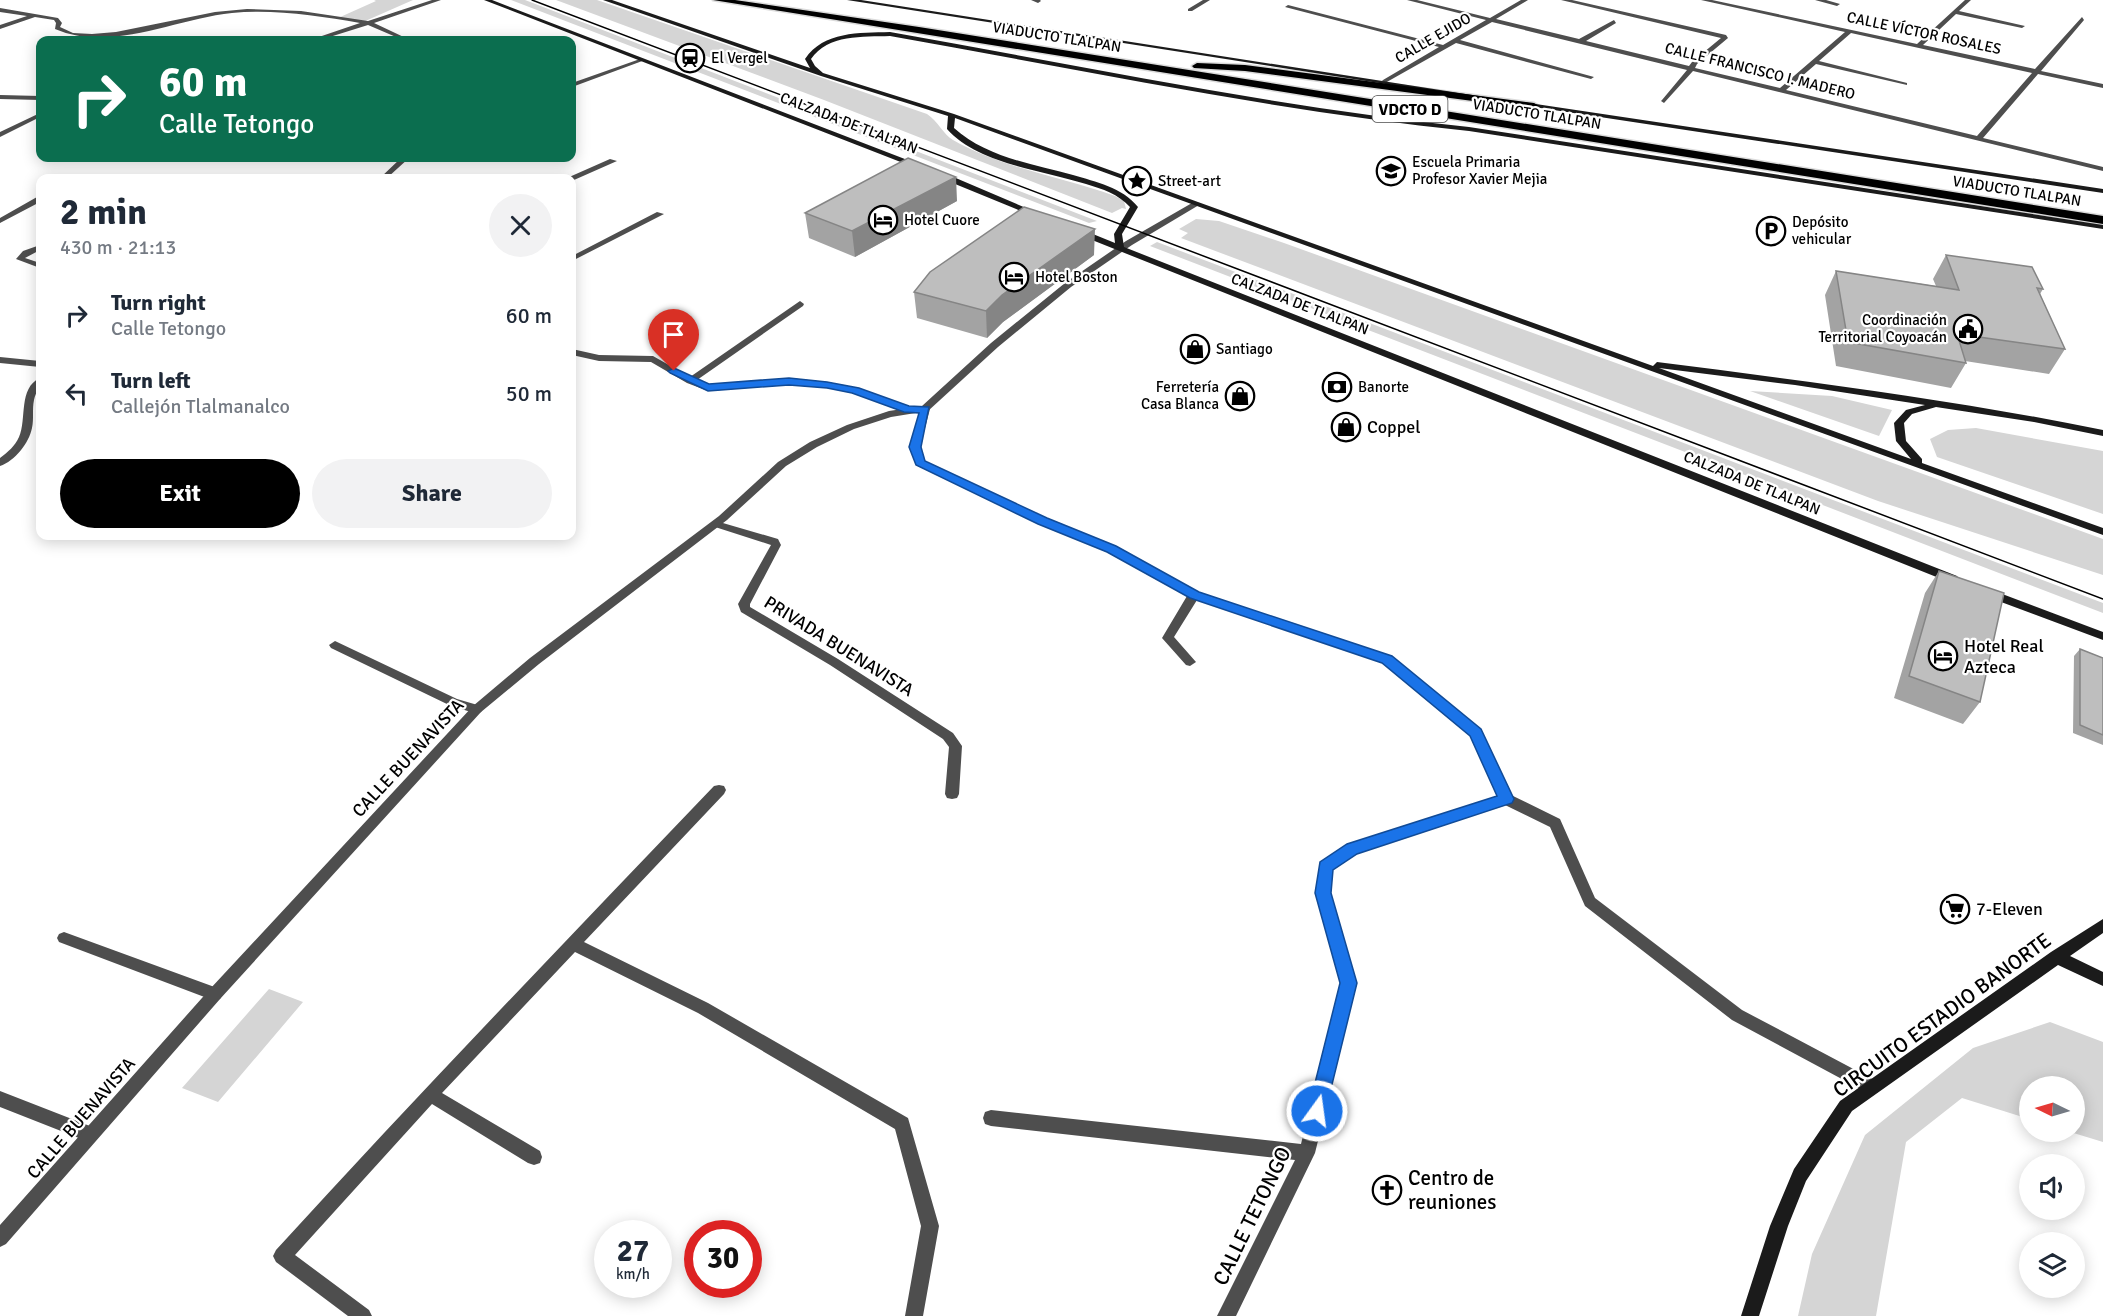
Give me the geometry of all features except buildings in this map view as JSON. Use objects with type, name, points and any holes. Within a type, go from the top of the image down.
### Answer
[{"type":"highway","name":"VIADUCTO TLALPAN","points":[[717,0],[2103,220]]},
{"type":"highway","name":"VIADUCTO TLALPAN","points":[[764,0],[1197,66],[2103,210]]},
{"type":"highway","points":[[1197,66],[1245,68],[1501,104],[1534,106]]},
{"type":"highway","points":[[1251,84],[1295,96],[1432,120],[1469,129]]},
{"type":"main road","name":"CALZADA DE TLALPAN","points":[[487,0],[864,143],[1045,218]]},
{"type":"main road","name":"CALZADA DE TLALPAN","points":[[606,0],[823,75],[952,115],[1195,205],[1924,465],[2103,532]]},
{"type":"main road","name":"VIADUCTO TLALPAN","points":[[850,0],[2103,191]]},
{"type":"main road","name":"VIADUCTO TLALPAN","points":[[823,75],[812,66],[808,59],[811,53],[820,47],[849,37],[890,34],[1248,98],[1412,123],[1469,129],[2103,228]]},
{"type":"main road","points":[[952,115],[950,129],[964,142],[1017,162],[1100,186],[1129,198],[1134,207],[1118,234],[1120,248]]},
{"type":"main road","points":[[2044,220],[2103,234]]},
{"type":"main road","name":"CALZADA DE TLALPAN","points":[[1072,230],[1969,585]]},
{"type":"main road","points":[[1635,363],[1795,382],[2103,433]]},
{"type":"main road","points":[[1924,465],[1901,441],[1899,423],[1909,412],[1944,405]]},
{"type":"main road","points":[[1980,589],[2103,636]]},
{"type":"main road","name":"CIRCUITO ESTADIO BANORTE","points":[[1750,1316],[1779,1226],[1800,1175],[1846,1106],[2103,925]]},
{"type":"main road","points":[[2056,957],[2103,980]]},
{"type":"street","points":[[329,36],[372,24],[438,0]]},
{"type":"street","points":[[1190,10],[1207,0]]},
{"type":"street","name":"CALLE FRANCISCO I. MADERO","points":[[1410,0],[2103,169]]},
{"type":"street","name":"CALLE EJIDO","points":[[1385,81],[1525,0]]},
{"type":"street","points":[[1564,0],[1726,37],[1691,68],[1688,75],[1664,101]]},
{"type":"street","name":"CALLE VÍCTOR ROSALES","points":[[1704,0],[2100,85]]},
{"type":"street","points":[[1818,0],[1837,4]]},
{"type":"street","points":[[1919,46],[1968,0]]},
{"type":"street","points":[[1287,8],[1445,48]]},
{"type":"street","points":[[0,10],[56,19],[59,23],[57,28],[75,34],[123,32],[233,10],[372,24],[398,36]]},
{"type":"street","points":[[1955,12],[2022,26]]},
{"type":"street","points":[[0,27],[34,16]]},
{"type":"street","points":[[1978,139],[2082,20]]},
{"type":"street","points":[[1581,41],[1614,22]]},
{"type":"street","points":[[1782,90],[1850,31]]},
{"type":"street","points":[[1456,41],[1591,77]]},
{"type":"street","points":[[576,84],[642,60]]},
{"type":"street","points":[[1815,62],[1905,84]]},
{"type":"street","points":[[2100,85],[2103,79]]},
{"type":"street","points":[[0,97],[36,98]]},
{"type":"street","points":[[0,107],[23,98]]},
{"type":"street","points":[[0,135],[36,117]]},
{"type":"street","points":[[576,176],[613,161]]},
{"type":"street","points":[[387,174],[401,162]]},
{"type":"street","points":[[0,221],[36,201]]},
{"type":"street","points":[[1195,205],[1120,248],[998,341],[925,409],[915,447],[920,463],[1042,521],[1111,549],[1194,595],[1387,659],[1476,733],[1506,799],[1555,824],[1590,902],[1737,1015],[1872,1087]]},
{"type":"street","points":[[576,257],[660,214]]},
{"type":"street","points":[[36,249],[21,256],[21,260],[36,265]]},
{"type":"street","points":[[690,381],[800,304]]},
{"type":"street","points":[[576,353],[599,358],[653,359],[690,381],[708,388],[789,381],[827,385],[855,390],[908,410]]},
{"type":"street","points":[[0,360],[36,364]]},
{"type":"street","points":[[0,463],[21,446],[28,433],[30,394],[36,386]]},
{"type":"street","name":"CALLE BUENAVISTA","points":[[0,1238],[89,1134],[215,994],[477,710],[516,675],[716,524],[781,465],[811,447],[867,422],[908,410],[925,409]]},
{"type":"street","name":"PRIVADA BUENAVISTA","points":[[716,524],[774,540],[776,545],[744,604],[745,609],[834,662],[948,736],[956,746],[952,794]]},
{"type":"street","points":[[1190,662],[1168,638],[1194,595]]},
{"type":"street","points":[[335,645],[453,702],[477,710]]},
{"type":"street","points":[[363,1316],[282,1256],[572,943],[719,790]]},
{"type":"street","name":"CALLE TETONGO","points":[[1226,1316],[1307,1153],[1349,983],[1323,893],[1326,867],[1352,849],[1506,799]]},
{"type":"street","points":[[64,938],[215,994]]},
{"type":"street","points":[[572,943],[703,1008],[902,1124],[930,1226],[914,1316]]},
{"type":"street","points":[[431,1095],[534,1157]]},
{"type":"street","points":[[0,1099],[89,1134]]},
{"type":"street","points":[[991,1118],[1307,1153]]},
{"type":"shaded area","points":[[374,0],[413,0],[363,22],[338,18],[376,1]]},
{"type":"shaded area","points":[[511,0],[525,0],[1097,221],[1089,223]]},
{"type":"shaded area","points":[[556,0],[597,0],[927,114],[949,137],[972,150],[1012,165],[1115,196],[1124,201],[1126,209],[1122,208],[1112,213],[824,100]]},
{"type":"shaded area","points":[[1196,219],[1219,221],[1284,243],[2103,539],[2103,575],[1878,501],[1181,238],[1188,233],[1179,229]]},
{"type":"shaded area","points":[[1157,242],[2103,603],[2103,613],[1150,246]]},
{"type":"shaded area","points":[[1750,391],[1832,396],[1892,410],[1879,436]]},
{"type":"shaded area","points":[[1976,428],[2103,451],[2103,514],[1937,457],[1930,439],[1948,430]]},
{"type":"shaded area","points":[[269,989],[303,1002],[218,1102],[182,1088]]},
{"type":"shaded area","points":[[2050,1022],[2103,1042],[2103,1142],[2085,1136],[2085,1076],[2019,1076],[2019,1116],[1962,1098],[1906,1142],[1876,1316],[1798,1316],[1812,1254],[1865,1135],[1973,1048]]},
{"type":"tram line","points":[[532,0],[2103,599]]},
{"type":"place","name":"El Vergel","points":[[690,58]]},
{"type":"place","name":"Escuela Primaria Profesor Xavier Mejia","points":[[1391,171]]},
{"type":"place","name":"Street-art","points":[[1137,181]]},
{"type":"place","name":"Hotel Cuore","points":[[883,220]]},
{"type":"place","name":"Depósito vehicular","points":[[1771,231]]},
{"type":"place","name":"Hotel Boston","points":[[1014,277]]},
{"type":"place","name":"Coordinación Territorial Coyoacán","points":[[1968,329]]},
{"type":"place","name":"Santiago","points":[[1195,349]]},
{"type":"place","name":"Banorte","points":[[1337,387]]},
{"type":"place","name":"Ferretería Casa Blanca","points":[[1240,396]]},
{"type":"place","name":"Coppel","points":[[1346,427]]},
{"type":"place","name":"Hotel Real Azteca","points":[[1943,656]]},
{"type":"place","name":"7-Eleven","points":[[1955,909]]},
{"type":"place","name":"Centro de reuniones","points":[[1387,1190]]},
{"type":"route","points":[[674,371],[699,386],[708,388],[789,381],[855,390],[908,410],[925,409],[915,447],[920,463],[1042,521],[1111,549],[1194,595],[1387,659],[1476,733],[1506,799],[1352,849],[1326,867],[1323,893],[1349,983],[1317,1111]]}]
